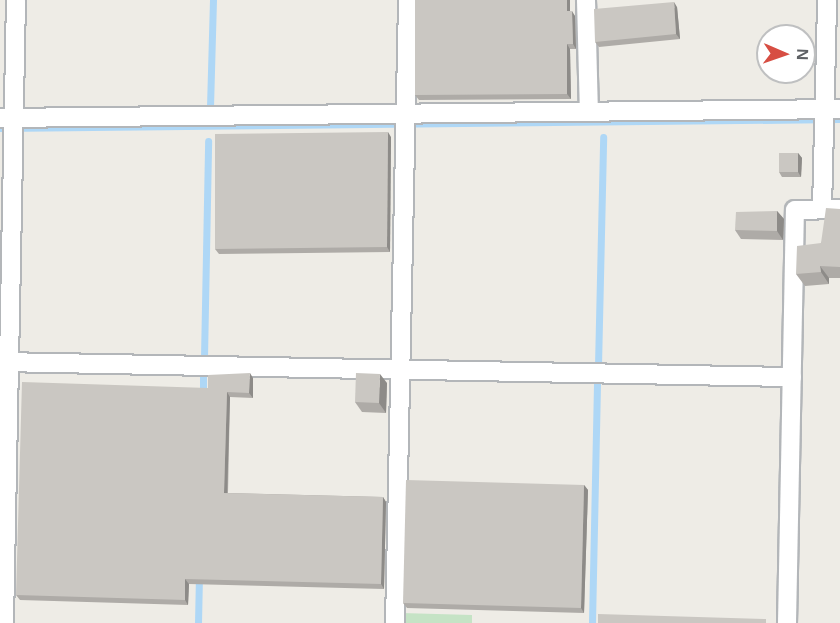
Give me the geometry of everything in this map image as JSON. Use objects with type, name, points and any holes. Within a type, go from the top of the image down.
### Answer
[{"type":"street","points":[[4,623],[4,362],[10,123],[16,0]]},
{"type":"street","points":[[395,623],[408,0]]},
{"type":"street","points":[[586,0],[589,111]]},
{"type":"street","points":[[788,623],[795,210],[831,209],[827,0]]},
{"type":"street","points":[[10,123],[406,120],[589,111],[828,114]]},
{"type":"street","points":[[4,362],[792,377]]},
{"type":"green space","points":[[401,613],[472,615],[472,623],[401,623]]},
{"type":"building","points":[[415,0],[567,0],[567,11],[572,11],[573,44],[567,44],[567,94],[415,95]]},
{"type":"building","points":[[674,2],[676,34],[595,42],[594,9]]},
{"type":"building","points":[[388,132],[387,247],[215,249],[215,134]]},
{"type":"building","points":[[779,153],[798,153],[798,172],[779,172]]},
{"type":"building","points":[[826,208],[840,209],[840,267],[820,266],[821,272],[796,274],[797,246],[821,243]]},
{"type":"building","points":[[777,211],[777,231],[735,230],[736,212]]},
{"type":"building","points":[[250,373],[249,393],[227,392],[224,493],[383,497],[381,584],[185,579],[185,600],[16,595],[22,382],[208,388],[208,375]]},
{"type":"building","points":[[356,373],[380,374],[379,403],[355,402]]},
{"type":"building","points":[[406,480],[584,485],[581,608],[403,603]]},
{"type":"building","points":[[598,614],[766,619],[766,623],[598,623]]},
{"type":"waterway","points":[[210,107],[213,0]]},
{"type":"waterway","points":[[0,128],[840,119]]},
{"type":"waterway","points":[[598,366],[603,137]]},
{"type":"waterway","points":[[204,358],[208,141]]},
{"type":"waterway","points":[[203,374],[203,395]]},
{"type":"waterway","points":[[592,623],[597,384]]},
{"type":"waterway","points":[[198,623],[199,577]]}]
